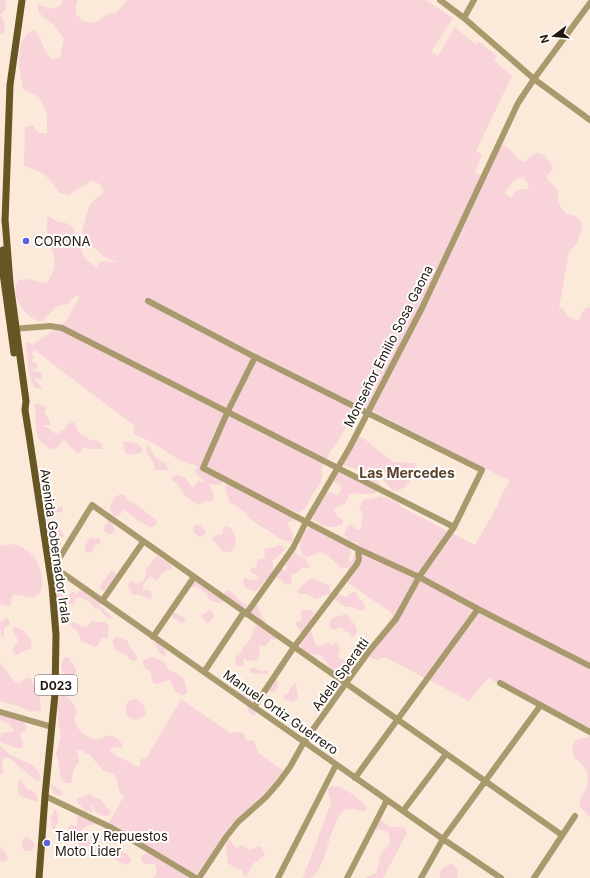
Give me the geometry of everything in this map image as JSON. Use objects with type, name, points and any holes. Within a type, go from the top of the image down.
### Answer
[{"type":"main road","name":"Avenida Gobernador Irala","points":[[20,1],[11,78],[5,219],[13,329],[26,401],[25,410],[51,565],[56,635],[55,694],[45,796],[40,878]]},
{"type":"street","points":[[440,0],[464,18],[534,79],[590,120]]},
{"type":"street","points":[[464,18],[474,0]]},
{"type":"street","name":"Monseñor Emilio Sosa Gaona","points":[[204,672],[293,548],[306,522],[338,468],[422,308],[518,103],[590,3]]},
{"type":"street","points":[[148,301],[366,413]]},
{"type":"street","points":[[13,329],[50,326],[62,328],[454,527]]},
{"type":"street","points":[[256,357],[227,413],[203,468],[358,549],[419,577],[590,666]]},
{"type":"street","name":"Adela Speratti","points":[[199,878],[226,837],[238,822],[266,797],[279,782],[304,742],[346,683],[370,650],[396,619],[419,577],[454,527],[482,470],[366,413]]},
{"type":"street","points":[[51,565],[92,505],[562,835]]},
{"type":"street","points":[[102,601],[143,542]]},
{"type":"street","points":[[254,707],[294,647],[357,564],[359,559],[358,549]]},
{"type":"street","name":"Manuel Ortiz Guerrero","points":[[51,565],[443,839],[490,875],[501,878]]},
{"type":"street","points":[[153,637],[194,577]]},
{"type":"street","points":[[356,778],[478,609]]},
{"type":"street","points":[[500,683],[590,732]]},
{"type":"street","points":[[421,878],[443,839],[540,706]]},
{"type":"street","points":[[0,712],[52,727]]},
{"type":"street","points":[[403,811],[446,754]]},
{"type":"street","points":[[278,878],[336,765]]},
{"type":"street","points":[[45,796],[112,828],[196,878]]},
{"type":"street","points":[[347,878],[387,800]]},
{"type":"street","points":[[534,878],[575,816]]},
{"type":"shaded area","points":[[0,0],[5,0],[6,8],[0,14]]},
{"type":"shaded area","points":[[63,0],[78,0],[76,5],[76,14],[83,21],[91,23],[100,20],[107,14],[116,13],[127,0],[426,0],[453,18],[431,52],[438,56],[455,27],[476,45],[478,41],[497,56],[494,61],[512,76],[476,151],[482,155],[475,172],[485,179],[499,148],[503,145],[523,162],[534,154],[537,153],[543,155],[549,160],[553,169],[547,176],[548,180],[558,190],[558,201],[560,206],[567,214],[576,216],[582,223],[582,228],[576,245],[569,252],[559,308],[562,308],[569,317],[579,321],[581,314],[587,307],[590,308],[590,728],[488,678],[469,701],[385,657],[377,660],[368,657],[366,648],[382,633],[393,614],[344,580],[349,567],[342,569],[328,556],[322,553],[318,552],[309,557],[302,555],[300,547],[301,539],[304,532],[311,527],[349,547],[351,556],[348,558],[351,563],[359,543],[350,541],[344,535],[347,527],[350,524],[357,530],[361,528],[363,514],[359,507],[364,500],[379,497],[379,495],[399,503],[401,507],[475,545],[510,481],[355,402],[349,413],[350,422],[331,450],[321,470],[322,475],[320,483],[310,498],[307,506],[299,513],[285,507],[292,513],[295,521],[290,521],[287,524],[293,535],[293,540],[289,542],[280,539],[254,522],[241,509],[229,502],[225,486],[229,482],[222,480],[219,485],[208,484],[214,495],[214,499],[211,502],[206,501],[198,505],[186,497],[179,486],[172,480],[172,476],[183,476],[193,488],[198,481],[205,482],[195,472],[196,468],[199,467],[192,463],[191,465],[185,463],[153,443],[136,435],[133,432],[135,426],[32,348],[34,352],[32,355],[34,356],[32,361],[36,363],[38,367],[37,369],[33,368],[32,370],[39,372],[42,375],[41,379],[36,379],[35,381],[42,389],[34,387],[29,374],[26,344],[29,342],[33,345],[66,321],[80,296],[74,297],[68,304],[56,307],[39,322],[28,315],[17,299],[16,286],[18,280],[27,279],[44,283],[48,282],[52,273],[54,266],[54,255],[48,237],[48,216],[56,221],[69,224],[73,227],[84,257],[96,268],[101,261],[117,262],[105,257],[84,240],[82,231],[90,204],[104,192],[100,184],[91,181],[68,195],[59,193],[45,175],[24,166],[25,127],[33,125],[38,133],[47,133],[47,114],[39,97],[23,89],[19,61],[20,47],[26,35],[34,30],[49,56],[52,59],[60,57],[64,39],[53,24],[39,13],[37,4],[54,9],[61,5]],"holes":[[[523,177],[529,184],[528,189],[518,190],[511,198],[505,193],[517,179]]]},
{"type":"shaded area","points":[[0,16],[3,19],[5,27],[3,33],[0,34]]},
{"type":"shaded area","points":[[37,403],[46,409],[44,413],[49,419],[50,425],[44,425],[45,427],[49,428],[56,434],[64,430],[66,426],[72,422],[80,434],[87,437],[89,440],[98,441],[102,444],[102,449],[82,447],[80,453],[77,453],[63,439],[60,445],[56,448],[48,448],[37,436],[36,411],[34,405]]},
{"type":"shaded area","points":[[359,437],[364,439],[393,462],[415,463],[414,472],[406,486],[397,491],[393,491],[384,481],[369,472],[342,465],[348,443],[350,440]]},
{"type":"shaded area","points":[[123,442],[139,444],[143,448],[142,452],[131,455],[126,453],[124,451]]},
{"type":"shaded area","points":[[148,445],[154,456],[165,463],[169,470],[155,470],[153,462],[146,451]]},
{"type":"shaded area","points":[[338,469],[357,479],[365,474],[373,477],[382,487],[379,491],[371,494],[357,493],[349,495],[344,504],[334,509],[338,517],[343,519],[343,524],[339,526],[331,527],[323,525],[312,519]],"holes":[[[335,482],[339,484],[341,488],[339,494],[337,495],[328,491],[332,483]]]},
{"type":"shaded area","points":[[121,494],[125,495],[130,502],[139,506],[157,521],[156,525],[152,527],[148,526],[124,509],[119,516],[115,517],[112,514],[110,507],[112,501]]},
{"type":"shaded area","points":[[49,506],[53,508],[61,507],[63,508],[62,512],[54,513],[49,520],[47,519],[46,515]]},
{"type":"shaded area","points":[[107,517],[110,519],[115,530],[112,534],[108,534],[104,531],[104,526],[107,523]]},
{"type":"shaded area","points":[[58,521],[60,530],[64,535],[61,539],[53,538],[50,530],[55,522]]},
{"type":"shaded area","points":[[199,524],[206,532],[205,535],[200,537],[194,533],[193,528],[195,525]]},
{"type":"shaded area","points":[[227,526],[234,533],[236,540],[233,550],[224,552],[212,538],[215,535],[220,535],[223,532],[223,528]]},
{"type":"shaded area","points":[[91,537],[95,539],[99,538],[101,543],[95,545],[92,552],[88,553],[84,550],[88,540]]},
{"type":"shaded area","points":[[12,544],[26,550],[36,560],[41,571],[42,584],[39,594],[34,597],[13,595],[11,598],[12,603],[9,606],[0,604],[0,546]]},
{"type":"shaded area","points":[[279,545],[283,546],[285,550],[272,561],[274,570],[287,570],[286,566],[280,562],[286,552],[292,550],[299,556],[305,558],[310,567],[302,567],[298,572],[291,575],[292,582],[289,585],[274,577],[273,572],[257,590],[253,591],[245,587],[243,581],[245,578],[254,581],[258,578],[257,575],[249,570],[257,566],[257,561],[259,559],[265,559],[264,550]]},
{"type":"shaded area","points":[[157,556],[171,564],[172,568],[162,573],[157,581],[150,576],[143,585],[143,590],[150,590],[152,594],[151,599],[132,594],[128,586],[129,582],[131,581],[137,584],[143,581],[146,576],[145,571]]},
{"type":"shaded area","points":[[112,570],[117,576],[104,591],[99,587]]},
{"type":"shaded area","points":[[192,578],[224,601],[220,603],[212,601],[208,598],[207,594],[197,586],[191,588],[189,587],[188,580]]},
{"type":"shaded area","points":[[311,578],[329,585],[330,592],[336,591],[340,595],[344,596],[348,596],[352,592],[357,593],[359,599],[364,603],[365,609],[361,611],[353,607],[346,607],[327,594],[315,599],[307,594],[299,594],[297,590]]},
{"type":"shaded area","points":[[81,589],[99,600],[98,604],[113,618],[111,619],[105,616],[100,609],[94,608],[84,599],[76,598],[75,603],[64,605],[56,598],[56,594],[60,591],[66,595],[73,592],[77,594]]},
{"type":"shaded area","points":[[227,590],[247,606],[257,604],[262,617],[266,622],[224,596],[225,591]]},
{"type":"shaded area","points":[[210,610],[214,616],[208,623],[206,623],[201,615]]},
{"type":"shaded area","points":[[303,610],[310,610],[314,613],[311,618],[311,623],[307,625],[306,630],[311,630],[315,643],[318,646],[322,646],[325,643],[330,643],[331,646],[334,643],[338,643],[340,652],[337,656],[348,662],[347,667],[340,666],[344,673],[343,677],[335,675],[321,655],[308,654],[301,648],[300,630],[296,622],[301,620],[302,618],[300,614]]},
{"type":"shaded area","points":[[174,612],[186,619],[183,623],[173,618],[172,616]]},
{"type":"shaded area","points":[[347,614],[355,624],[357,633],[353,637],[351,637],[350,633],[345,631],[342,627],[334,630],[330,628],[329,624],[332,619],[337,616]]},
{"type":"shaded area","points":[[8,618],[10,622],[8,626],[4,628],[4,636],[1,639],[0,622]]},
{"type":"shaded area","points":[[92,620],[96,622],[105,622],[109,626],[108,638],[106,639],[102,637],[99,644],[95,647],[81,641],[78,632],[70,624],[74,622],[87,627]]},
{"type":"shaded area","points":[[256,626],[259,626],[277,638],[275,640],[271,639],[265,646],[260,645],[260,656],[257,660],[248,661],[243,657],[244,665],[241,667],[237,666],[235,662],[236,657],[241,653],[244,645],[249,642]]},
{"type":"shaded area","points":[[14,627],[21,629],[27,635],[32,645],[31,649],[23,651],[18,655],[14,653],[13,649],[18,642],[12,628]]},
{"type":"shaded area","points":[[116,637],[120,637],[128,641],[138,659],[133,661],[129,659],[127,655],[121,653],[115,648],[113,640]]},
{"type":"shaded area","points":[[155,639],[167,648],[165,650],[166,656],[161,654],[158,650],[154,641]]},
{"type":"shaded area","points":[[65,657],[69,658],[76,670],[76,675],[74,677],[70,677],[62,672],[61,663]]},
{"type":"shaded area","points":[[151,657],[162,661],[166,664],[168,669],[182,676],[187,692],[185,695],[177,692],[170,680],[157,684],[153,683],[150,670],[146,669],[143,665],[143,660]]},
{"type":"shaded area","points":[[0,663],[15,682],[19,683],[26,678],[31,678],[40,698],[40,711],[31,712],[19,706],[0,701]]},
{"type":"shaded area","points":[[254,667],[259,671],[268,671],[268,674],[250,673],[250,669]]},
{"type":"shaded area","points":[[275,679],[278,682],[277,688],[274,692],[266,694],[265,693]]},
{"type":"shaded area","points":[[294,683],[296,683],[298,696],[296,700],[292,702],[284,699],[283,697],[285,694],[289,693],[289,690]]},
{"type":"shaded area","points":[[243,688],[253,698],[252,704],[256,714],[255,716],[249,713],[239,689]]},
{"type":"shaded area","points":[[64,695],[75,708],[77,713],[74,716],[76,725],[82,733],[95,739],[100,739],[109,735],[117,738],[123,745],[121,748],[113,747],[110,751],[136,767],[140,765],[140,760],[147,757],[181,699],[230,733],[240,732],[244,734],[245,739],[249,741],[254,740],[258,753],[284,771],[266,792],[229,827],[229,832],[221,838],[200,871],[195,874],[108,824],[124,796],[118,788],[118,781],[115,776],[105,772],[89,754],[81,750],[77,750],[79,763],[74,769],[71,783],[62,781],[56,754],[61,737],[58,719],[58,701],[60,697]]},
{"type":"shaded area","points":[[133,699],[141,702],[146,714],[143,717],[134,720],[126,715],[126,704]]},
{"type":"shaded area","points":[[0,714],[25,723],[26,730],[20,733],[23,744],[22,748],[20,749],[0,742],[1,733],[12,732],[14,730],[10,725],[0,720]]},
{"type":"shaded area","points":[[590,736],[590,817],[579,806],[581,797],[586,789],[588,780],[587,771],[574,757],[572,748],[576,740]]},
{"type":"shaded area","points":[[0,746],[11,755],[34,767],[40,774],[41,779],[37,781],[8,757],[4,758],[2,763],[4,772],[0,775]]},
{"type":"shaded area","points":[[21,779],[27,789],[32,790],[35,793],[38,802],[19,795],[17,784]]},
{"type":"shaded area","points":[[51,784],[62,792],[62,796],[54,794],[50,786]]},
{"type":"shaded area","points":[[332,786],[347,790],[367,807],[366,811],[347,809],[340,815],[333,829],[319,869],[311,878],[303,878],[331,803],[328,789]]},
{"type":"shaded area","points":[[88,794],[100,799],[110,811],[110,815],[103,816],[98,814],[92,804],[92,812],[85,811],[78,803],[77,798],[84,797]]},
{"type":"shaded area","points":[[381,807],[384,811],[381,819],[383,822],[388,826],[404,828],[407,833],[383,878],[365,878],[376,873],[380,856],[390,843],[388,832],[380,829],[376,830],[372,827],[376,814]]},
{"type":"shaded area","points":[[54,809],[58,814],[58,818],[55,829],[53,829],[50,818]]},
{"type":"shaded area","points":[[81,815],[95,821],[94,824],[88,825],[79,832],[73,833],[69,831],[68,827],[71,824],[75,826],[77,825],[77,817]]},
{"type":"shaded area","points":[[26,837],[35,844],[34,848],[30,851],[25,851],[22,847],[22,840]]},
{"type":"shaded area","points":[[82,837],[88,838],[91,844],[90,846],[79,846],[76,841]]},
{"type":"shaded area","points":[[228,837],[236,848],[242,845],[251,850],[259,846],[265,855],[254,863],[246,877],[242,870],[236,869],[228,863],[226,848]]},
{"type":"shaded area","points":[[0,847],[8,857],[5,862],[0,861]]},
{"type":"shaded area","points":[[114,850],[124,852],[132,859],[128,865],[114,858],[111,853]]},
{"type":"shaded area","points":[[148,851],[190,878],[153,878],[157,873],[155,864],[146,864],[142,862],[141,857]]},
{"type":"shaded area","points":[[452,864],[456,868],[458,874],[457,878],[440,878],[440,873],[443,869]]},
{"type":"place","name":"CORONA","points":[[26,241]]},
{"type":"place","name":"Taller y Repuestos Moto Lider","points":[[47,843]]},
{"type":"district","name":"Las Mercedes","points":[[407,472]]}]
